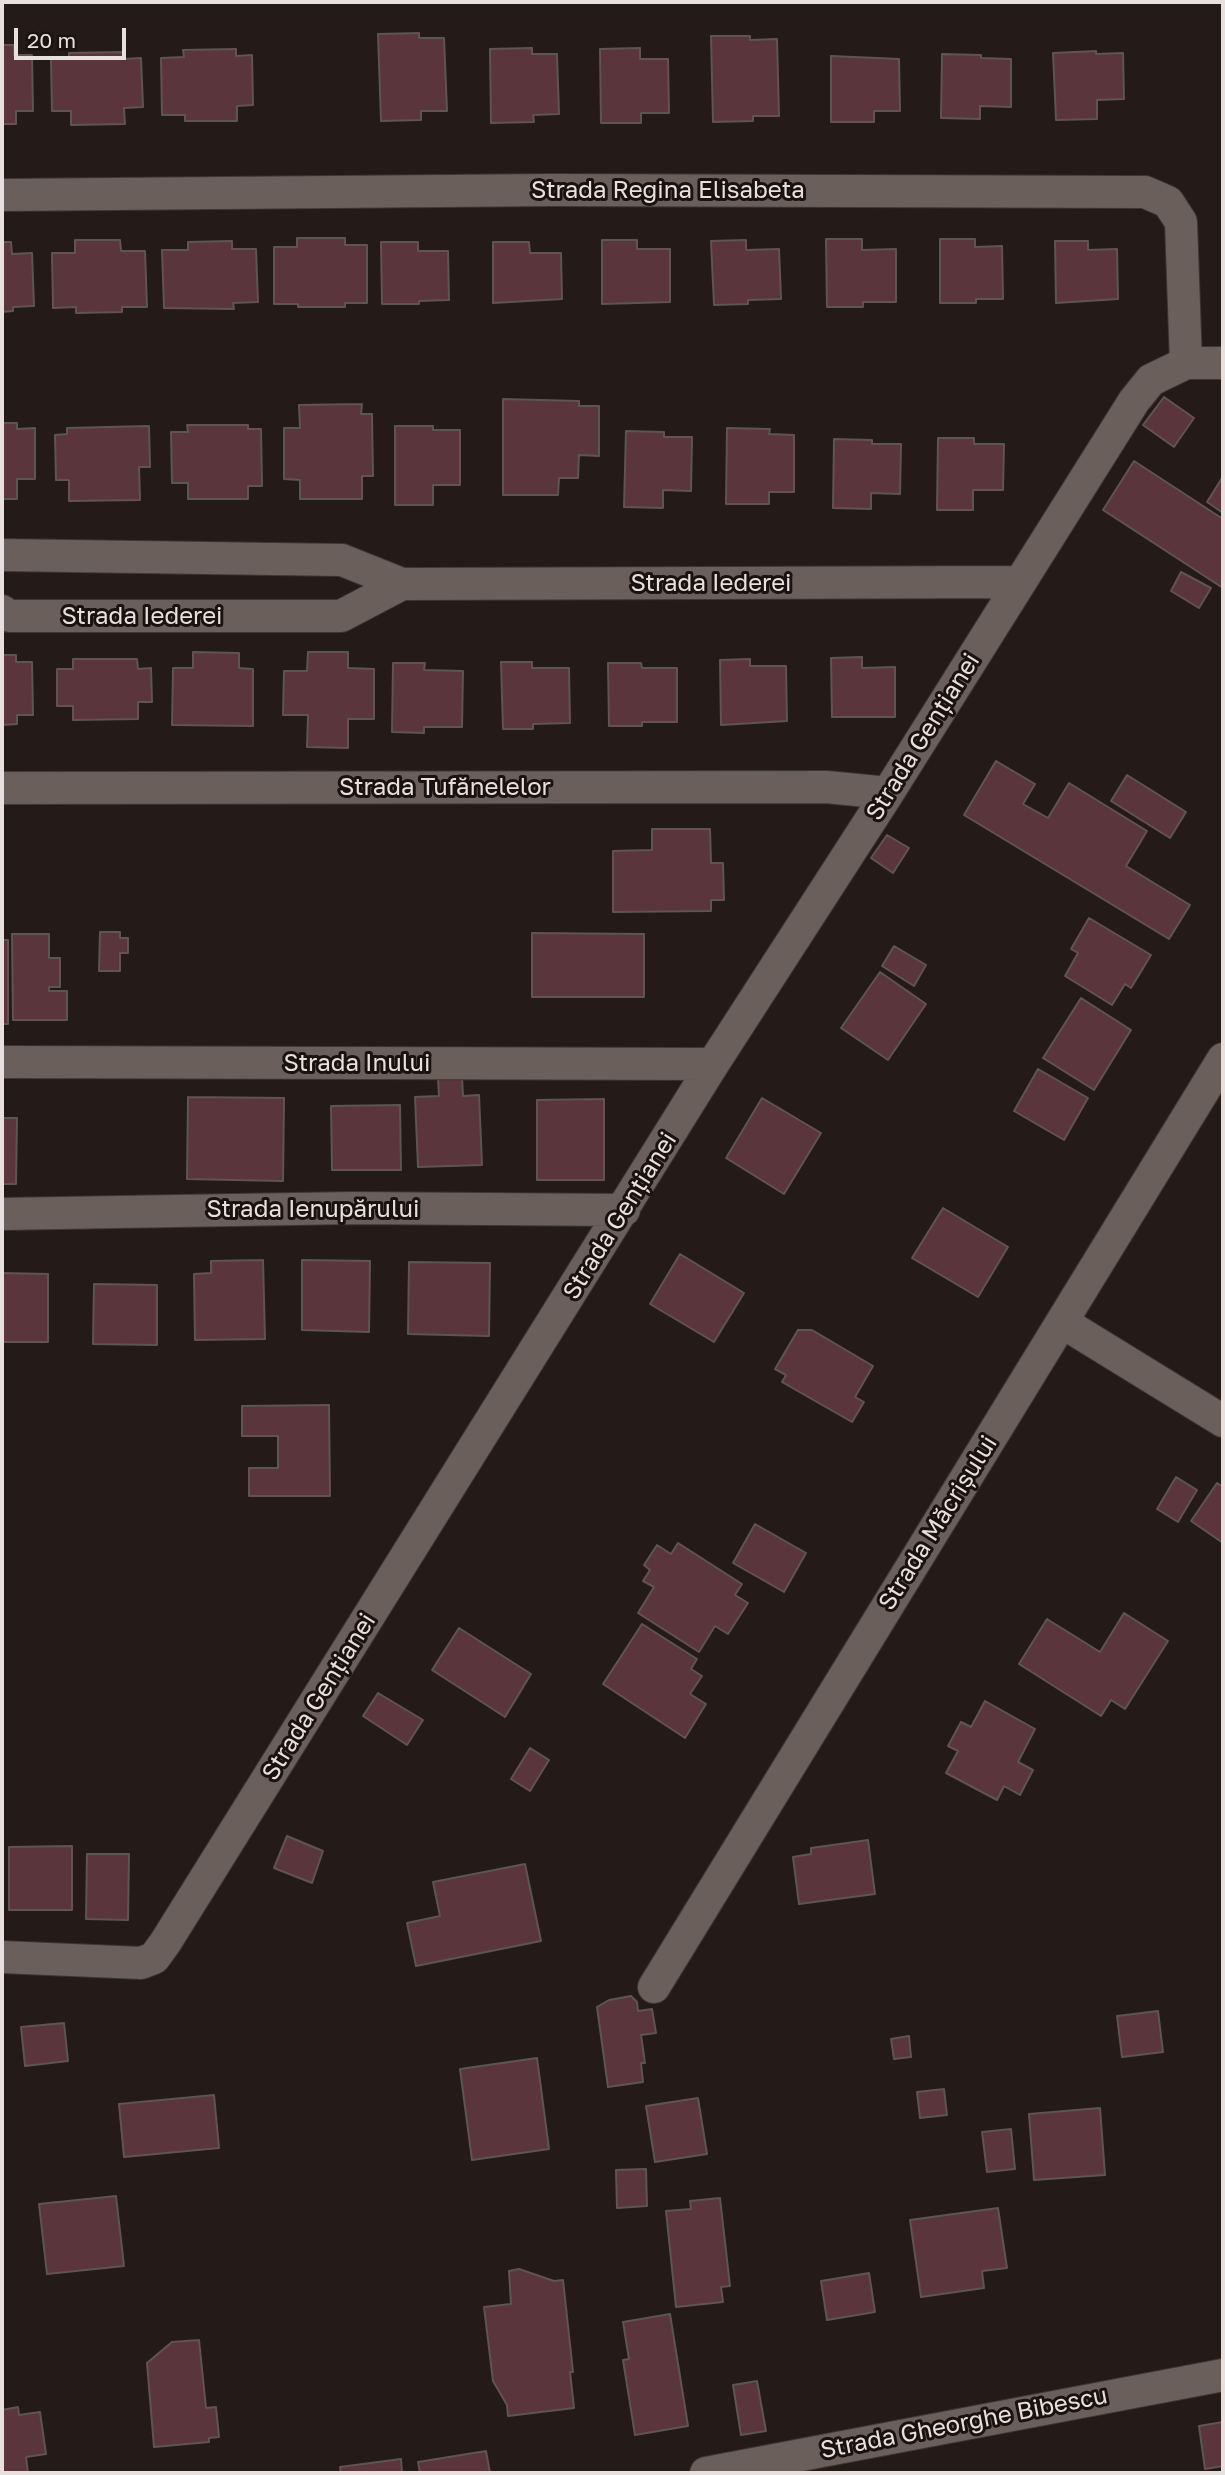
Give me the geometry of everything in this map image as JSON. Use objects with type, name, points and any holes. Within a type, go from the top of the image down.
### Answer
[{"type":"street","name":"Strada Regina Elisabeta","points":[[2,195],[578,190],[1145,192],[1168,202],[1181,222],[1186,363]]},
{"type":"street","points":[[1186,363],[1223,363]]},
{"type":"street","name":"Strada Gențianei","points":[[2,1957],[125,1964],[141,1963],[153,1958],[180,1919],[713,1064],[888,793],[1134,401],[1151,380],[1186,363]]},
{"type":"street","name":"Strada Iederei","points":[[2,555],[342,560],[402,584],[1020,582]]},
{"type":"street","name":"Strada Iederei","points":[[2,611],[9,616],[341,616],[402,584]]},
{"type":"street","name":"Strada Tufănelelor","points":[[2,788],[826,787],[888,793]]},
{"type":"street","name":"Strada Măcrișului","points":[[653,1987],[1223,1059]]},
{"type":"street","name":"Strada Inului","points":[[2,1062],[713,1064]]},
{"type":"street","name":"Strada Ienupărului","points":[[2,1214],[351,1208],[624,1210]]},
{"type":"street","points":[[1062,1322],[1223,1421]]},
{"type":"street","name":"Strada Gheorghe Bibescu","points":[[706,2473],[1223,2375]]},
{"type":"building","points":[[419,33],[419,38],[444,38],[447,111],[421,111],[421,120],[381,121],[378,34]]},
{"type":"building","points":[[711,36],[750,36],[750,40],[777,39],[779,116],[753,116],[753,121],[713,122]]},
{"type":"building","points":[[2,45],[14,45],[14,55],[32,55],[33,111],[16,111],[16,124],[2,124]]},
{"type":"building","points":[[532,48],[532,54],[557,54],[559,114],[533,115],[534,122],[491,123],[490,49]]},
{"type":"building","points":[[640,48],[640,59],[668,59],[669,113],[641,113],[641,123],[601,123],[600,49]]},
{"type":"building","points":[[236,49],[236,56],[252,55],[253,105],[237,106],[237,121],[185,121],[185,115],[162,115],[161,58],[184,57],[183,50]]},
{"type":"building","points":[[1096,51],[1096,54],[1123,53],[1124,99],[1097,100],[1097,119],[1056,120],[1053,53]]},
{"type":"building","points":[[123,52],[123,59],[141,58],[143,107],[124,108],[125,124],[71,125],[71,111],[52,111],[51,59],[69,59],[69,53]]},
{"type":"building","points":[[942,54],[1011,59],[1011,107],[980,106],[980,119],[941,118]]},
{"type":"building","points":[[831,56],[899,59],[900,111],[874,111],[874,122],[831,122]]},
{"type":"building","points":[[297,238],[345,238],[345,245],[367,245],[367,303],[345,303],[345,307],[274,304],[274,247],[297,247]]},
{"type":"building","points":[[826,239],[862,239],[862,250],[896,249],[896,302],[863,302],[863,307],[827,307]]},
{"type":"building","points":[[940,239],[975,239],[975,247],[1002,246],[1003,299],[976,299],[976,303],[940,303]]},
{"type":"building","points":[[75,240],[120,240],[121,251],[145,251],[147,307],[122,307],[122,312],[76,313],[76,307],[53,308],[52,253],[75,253]]},
{"type":"building","points":[[602,240],[637,240],[637,249],[670,249],[670,302],[602,304]]},
{"type":"building","points":[[746,240],[746,250],[779,249],[781,299],[714,305],[711,241]]},
{"type":"building","points":[[232,241],[232,249],[256,249],[258,302],[233,303],[234,309],[164,308],[162,250],[188,250],[188,242]]},
{"type":"building","points":[[1055,241],[1088,241],[1088,250],[1117,249],[1118,299],[1056,303]]},
{"type":"building","points":[[2,242],[11,242],[12,254],[32,253],[34,306],[13,307],[13,311],[2,312]]},
{"type":"building","points":[[381,242],[418,242],[418,251],[448,251],[449,300],[419,301],[419,304],[382,304]]},
{"type":"building","points":[[493,242],[529,242],[530,253],[561,253],[562,299],[493,303]]},
{"type":"building","points":[[1164,397],[1194,418],[1174,447],[1143,425]]},
{"type":"building","points":[[503,399],[579,401],[579,406],[599,406],[599,456],[579,455],[578,478],[559,478],[558,495],[503,495]]},
{"type":"building","points":[[362,404],[361,414],[372,414],[373,476],[362,476],[362,499],[300,499],[300,480],[284,479],[284,428],[300,428],[299,405]]},
{"type":"building","points":[[2,423],[17,423],[17,429],[35,428],[35,479],[17,479],[17,499],[2,499]]},
{"type":"building","points":[[187,425],[248,425],[248,429],[261,429],[262,486],[248,486],[248,499],[188,499],[188,483],[172,483],[171,432],[188,432]]},
{"type":"building","points":[[149,426],[150,467],[139,467],[140,500],[69,501],[69,480],[56,480],[55,435],[67,434],[67,428]]},
{"type":"building","points":[[395,426],[433,426],[433,430],[460,430],[460,485],[433,485],[433,505],[395,505]]},
{"type":"building","points":[[727,428],[770,429],[769,434],[794,435],[794,492],[769,492],[769,504],[726,504]]},
{"type":"building","points":[[626,431],[664,432],[664,437],[692,437],[691,491],[663,490],[663,508],[624,507]]},
{"type":"building","points":[[938,438],[974,438],[974,444],[1004,444],[1003,490],[973,490],[973,510],[937,510]]},
{"type":"building","points":[[834,439],[872,440],[872,444],[901,444],[900,494],[871,493],[871,509],[833,508]]},
{"type":"building","points":[[1134,461],[1223,519],[1223,588],[1103,510]]},
{"type":"building","points":[[1223,479],[1223,513],[1207,502]]},
{"type":"building","points":[[1181,572],[1211,588],[1199,608],[1171,591]]},
{"type":"building","points":[[193,652],[239,653],[239,668],[253,669],[253,726],[172,725],[173,668],[193,668]]},
{"type":"building","points":[[308,652],[348,652],[348,668],[374,669],[374,719],[348,719],[348,748],[307,747],[308,715],[283,715],[284,671],[307,671]]},
{"type":"building","points":[[2,655],[16,655],[16,662],[32,662],[33,715],[17,715],[17,724],[2,725]]},
{"type":"building","points":[[862,657],[862,668],[895,667],[895,717],[832,717],[831,658]]},
{"type":"building","points":[[73,659],[137,659],[138,669],[151,668],[152,702],[138,702],[138,719],[73,720],[73,706],[57,706],[57,669],[73,669]]},
{"type":"building","points":[[750,659],[750,666],[786,666],[787,721],[721,725],[720,660]]},
{"type":"building","points":[[501,662],[532,662],[532,668],[569,668],[570,723],[533,724],[533,729],[503,729]]},
{"type":"building","points":[[393,663],[425,663],[424,670],[463,671],[462,727],[424,727],[424,733],[392,732]]},
{"type":"building","points":[[608,663],[641,663],[642,668],[677,668],[677,722],[609,726]]},
{"type":"building","points":[[996,761],[1035,784],[1023,804],[1048,818],[1069,783],[1147,831],[1126,866],[1190,905],[1169,939],[964,815]]},
{"type":"building","points":[[1127,775],[1186,812],[1170,838],[1111,801]]},
{"type":"building","points":[[652,829],[710,829],[711,863],[723,863],[724,900],[711,900],[711,911],[613,912],[613,851],[652,850]]},
{"type":"building","points":[[887,835],[909,848],[893,873],[871,858]]},
{"type":"building","points":[[1089,918],[1151,955],[1131,988],[1125,984],[1112,1005],[1065,976],[1078,953],[1071,949]]},
{"type":"building","points":[[100,932],[120,932],[120,938],[128,938],[128,953],[120,953],[120,971],[99,971]]},
{"type":"building","points":[[532,933],[644,934],[644,997],[532,997]]},
{"type":"building","points":[[12,934],[49,934],[49,958],[60,958],[60,987],[49,987],[49,991],[67,991],[67,1020],[13,1020]]},
{"type":"building","points":[[2,940],[8,940],[8,1024],[2,1024]]},
{"type":"building","points":[[894,946],[926,965],[914,986],[882,966]]},
{"type":"building","points":[[880,972],[926,1004],[888,1060],[841,1028]]},
{"type":"building","points":[[1081,998],[1131,1030],[1094,1090],[1043,1058]]},
{"type":"building","points":[[1038,1069],[1088,1098],[1064,1140],[1014,1111]]},
{"type":"building","points":[[462,1077],[463,1096],[479,1095],[482,1165],[418,1167],[415,1097],[439,1096],[438,1078]]},
{"type":"building","points":[[188,1097],[284,1098],[283,1181],[187,1179]]},
{"type":"building","points":[[762,1098],[821,1133],[784,1194],[726,1158]]},
{"type":"building","points":[[604,1099],[604,1180],[537,1180],[537,1100]]},
{"type":"building","points":[[400,1105],[401,1170],[332,1170],[331,1106]]},
{"type":"building","points":[[2,1118],[17,1118],[16,1184],[2,1184]]},
{"type":"building","points":[[943,1208],[1008,1247],[978,1297],[912,1258]]},
{"type":"building","points":[[680,1254],[744,1293],[714,1342],[650,1304]]},
{"type":"building","points":[[263,1260],[265,1339],[195,1340],[194,1274],[211,1273],[211,1261]]},
{"type":"building","points":[[302,1260],[370,1261],[369,1332],[302,1330]]},
{"type":"building","points":[[409,1262],[490,1263],[489,1336],[408,1334]]},
{"type":"building","points":[[2,1273],[48,1274],[48,1342],[2,1342]]},
{"type":"building","points":[[94,1284],[157,1285],[157,1345],[93,1344]]},
{"type":"building","points":[[798,1330],[812,1330],[873,1366],[855,1397],[864,1402],[852,1422],[782,1382],[786,1375],[775,1369]]},
{"type":"building","points":[[329,1405],[330,1496],[249,1496],[249,1468],[278,1468],[278,1436],[242,1436],[242,1406]]},
{"type":"building","points":[[1176,1477],[1197,1490],[1178,1522],[1157,1509]]},
{"type":"building","points":[[1217,1483],[1223,1487],[1223,1543],[1191,1521]]},
{"type":"building","points":[[755,1524],[806,1553],[784,1592],[733,1563]]},
{"type":"building","points":[[678,1543],[742,1584],[735,1595],[748,1603],[728,1634],[715,1626],[699,1652],[638,1613],[654,1587],[643,1581],[650,1570],[644,1565],[657,1545],[671,1554]]},
{"type":"building","points":[[1124,1613],[1168,1641],[1125,1709],[1111,1700],[1101,1716],[1019,1664],[1047,1619],[1100,1652]]},
{"type":"building","points":[[642,1624],[697,1659],[691,1669],[702,1676],[690,1694],[706,1704],[685,1738],[603,1684]]},
{"type":"building","points":[[459,1628],[531,1674],[505,1717],[432,1670]]},
{"type":"building","points":[[378,1693],[423,1720],[407,1745],[363,1716]]},
{"type":"building","points":[[985,1701],[1035,1729],[1018,1762],[1033,1770],[1020,1795],[1004,1786],[997,1800],[946,1773],[958,1751],[948,1746],[961,1722],[971,1727]]},
{"type":"building","points":[[530,1748],[549,1760],[530,1791],[511,1779]]},
{"type":"building","points":[[287,1836],[323,1851],[312,1883],[274,1868]]},
{"type":"building","points":[[868,1840],[875,1894],[799,1904],[793,1857],[811,1854],[811,1848]]},
{"type":"building","points":[[72,1846],[72,1910],[9,1910],[9,1847]]},
{"type":"building","points":[[87,1854],[129,1854],[128,1920],[86,1919]]},
{"type":"building","points":[[525,1864],[541,1941],[416,1966],[407,1923],[440,1916],[433,1882]]},
{"type":"building","points":[[631,1996],[637,2002],[638,2011],[652,2009],[656,2033],[641,2035],[645,2063],[641,2063],[643,2082],[608,2087],[597,2007],[609,2000]]},
{"type":"building","points":[[1158,2011],[1163,2052],[1122,2057],[1117,2016]]},
{"type":"building","points":[[64,2023],[68,2061],[25,2066],[21,2027]]},
{"type":"building","points":[[909,2036],[911,2057],[894,2059],[891,2039]]},
{"type":"building","points":[[537,2058],[549,2149],[472,2160],[460,2069]]},
{"type":"building","points":[[944,2089],[947,2115],[920,2118],[917,2092]]},
{"type":"building","points":[[214,2095],[219,2148],[124,2157],[119,2104]]},
{"type":"building","points":[[698,2098],[707,2154],[655,2162],[646,2106]]},
{"type":"building","points":[[1100,2108],[1105,2175],[1034,2180],[1029,2114]]},
{"type":"building","points":[[1011,2129],[1015,2169],[987,2172],[982,2132]]},
{"type":"building","points":[[646,2169],[647,2206],[617,2208],[616,2170]]},
{"type":"building","points":[[116,2196],[124,2266],[47,2274],[39,2204]]},
{"type":"building","points":[[720,2198],[730,2286],[721,2287],[723,2302],[676,2307],[666,2211],[691,2209],[690,2201]]},
{"type":"building","points":[[998,2208],[1007,2268],[982,2271],[984,2288],[921,2297],[910,2220]]},
{"type":"building","points":[[519,2269],[554,2281],[563,2280],[574,2408],[508,2416],[507,2405],[493,2381],[484,2307],[511,2304],[509,2271]]},
{"type":"building","points":[[869,2273],[875,2312],[827,2320],[821,2281]]},
{"type":"building","points":[[670,2314],[688,2426],[635,2435],[623,2360],[629,2359],[623,2322]]},
{"type":"building","points":[[199,2340],[206,2408],[216,2407],[219,2437],[209,2438],[209,2442],[154,2447],[147,2363],[172,2342]]},
{"type":"building","points":[[757,2381],[766,2431],[741,2435],[733,2385]]},
{"type":"building","points":[[18,2407],[19,2415],[40,2412],[46,2454],[26,2457],[28,2473],[2,2473],[2,2410]]},
{"type":"building","points":[[1223,2422],[1223,2466],[1205,2469],[1199,2426]]},
{"type":"building","points":[[486,2451],[490,2473],[420,2473],[418,2462]]},
{"type":"building","points":[[401,2459],[402,2473],[341,2473],[340,2467]]}]
